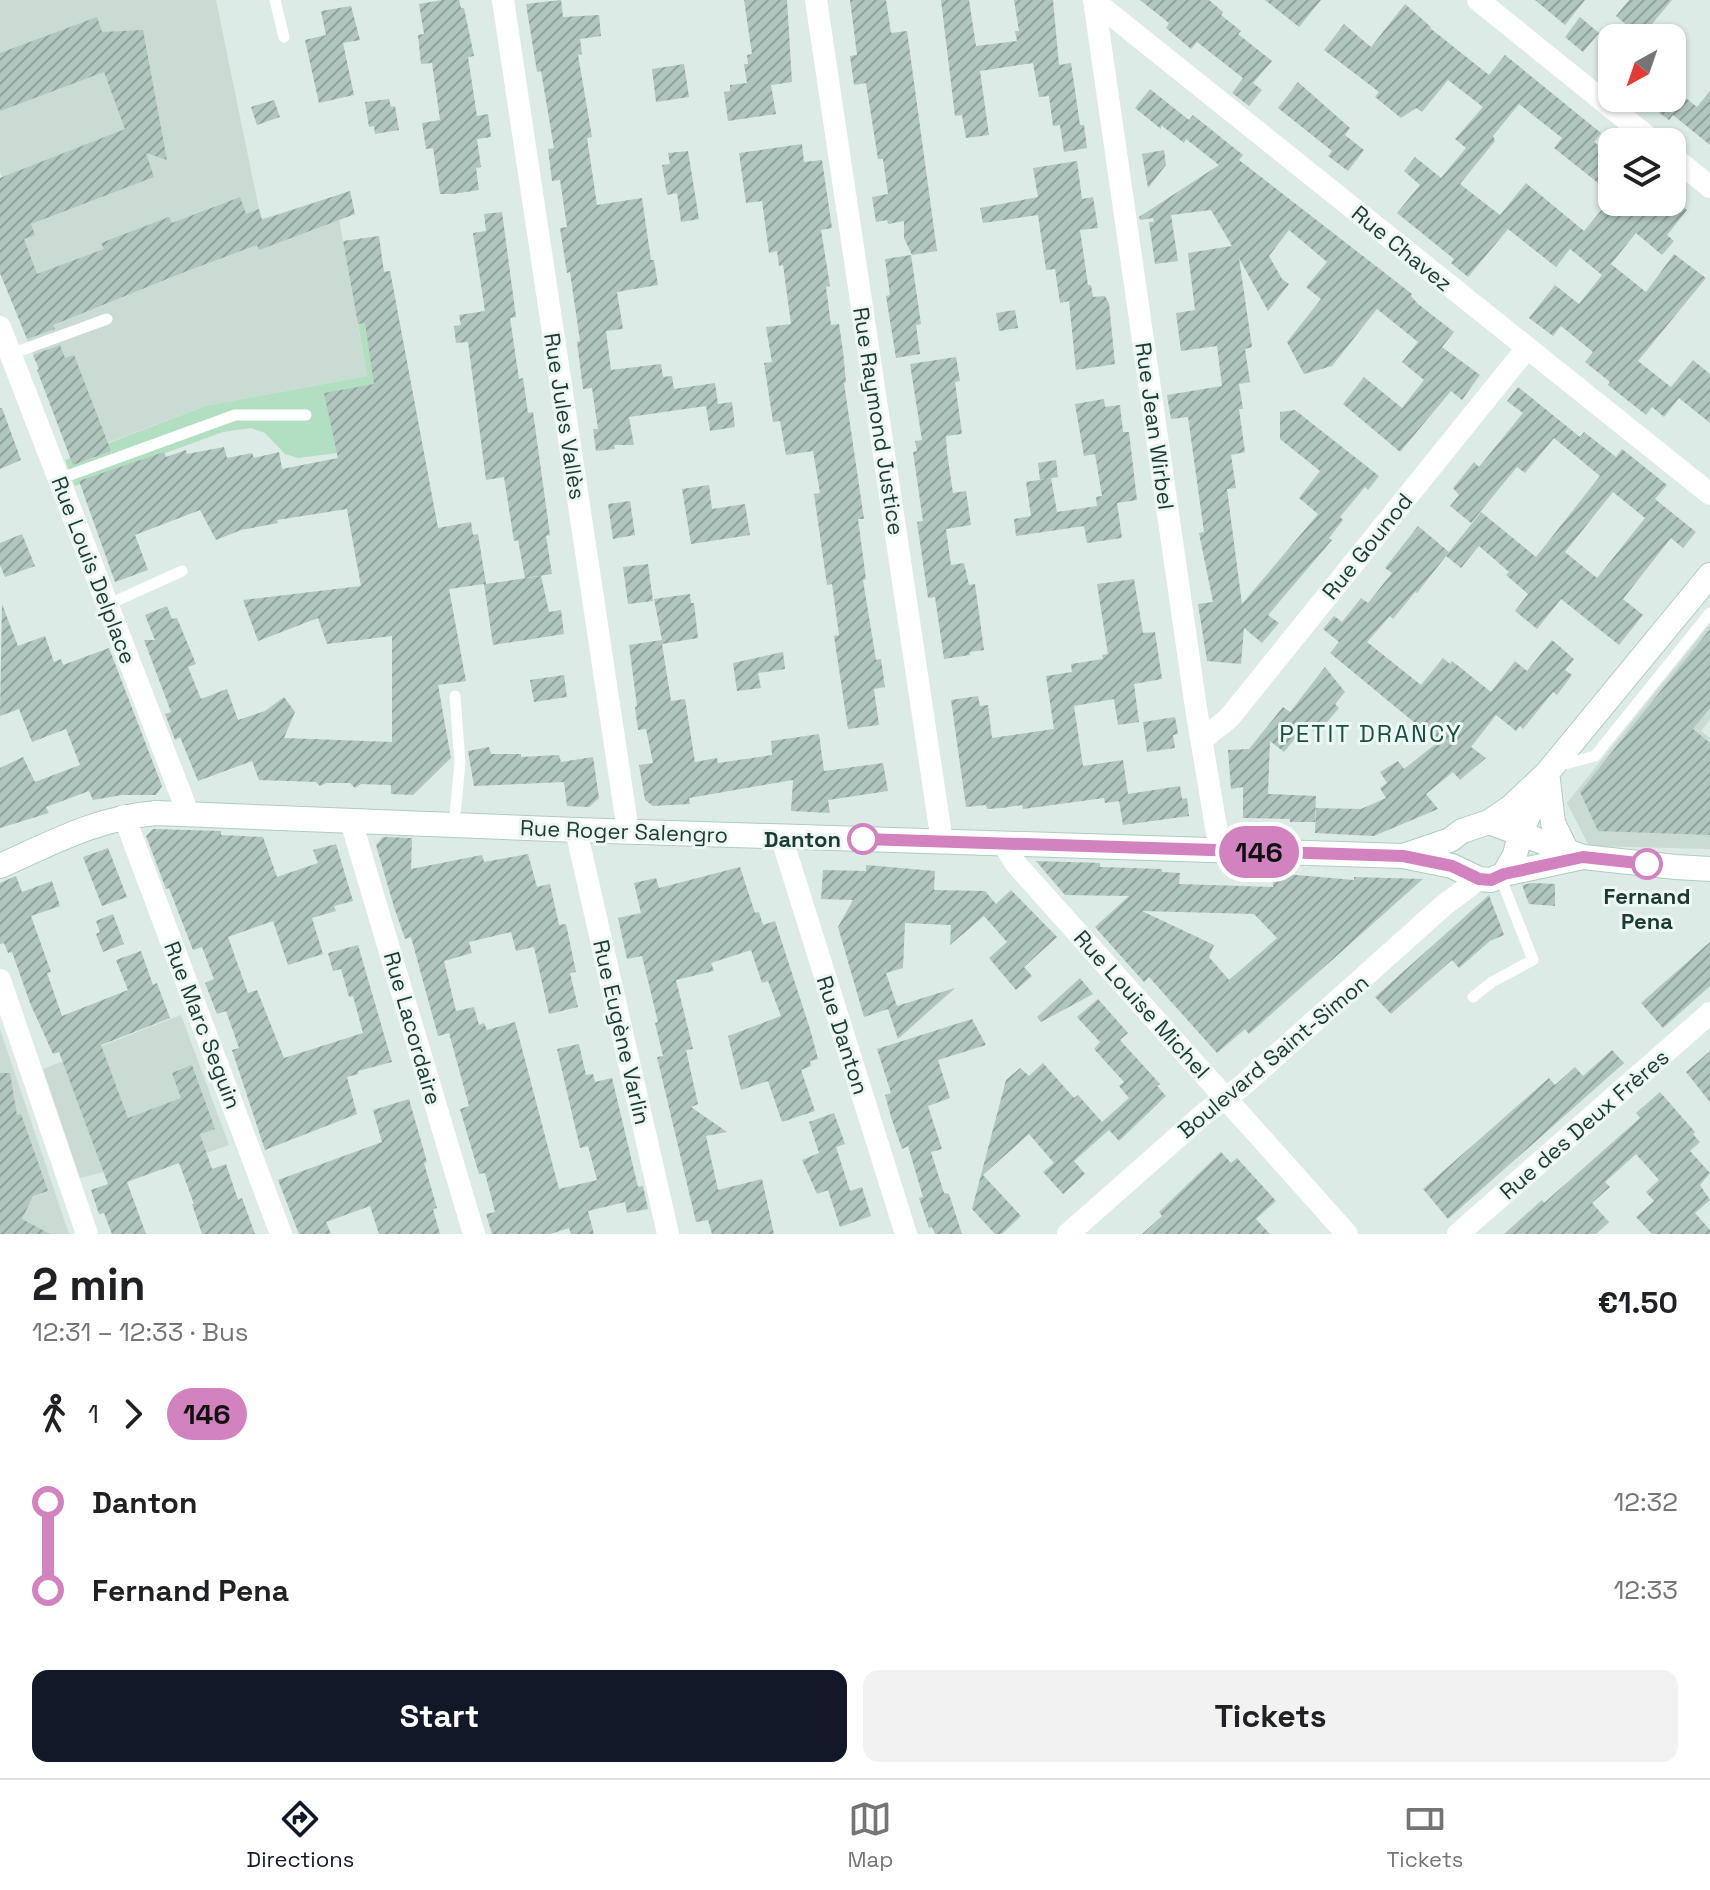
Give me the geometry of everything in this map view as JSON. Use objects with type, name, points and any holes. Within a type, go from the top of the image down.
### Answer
[{"type":"main road","points":[[1575,854],[1494,876],[1452,866],[1450,840],[1462,831],[1489,822],[1511,807],[1550,770],[1710,575]]},
{"type":"main road","points":[[1494,876],[1515,855],[1520,834],[1550,770]]},
{"type":"main road","points":[[1550,770],[1553,823],[1575,854]]},
{"type":"main road","name":"Rue Roger Salengro","points":[[0,866],[95,824],[124,816],[188,813],[576,830],[1403,856],[1452,866]]},
{"type":"main road","points":[[1489,822],[1575,854],[1710,869]]},
{"type":"main road","name":"Rue Roger Salengro","points":[[1403,856],[1450,840]]},
{"type":"street","name":"Rue Jules Vallès","points":[[503,0],[628,831]]},
{"type":"street","name":"Rue Raymond Justice","points":[[816,0],[942,842]]},
{"type":"street","name":"Rue Chavez","points":[[1094,0],[1710,494]]},
{"type":"street","name":"Rue Jean Wirbel","points":[[1094,0],[1194,692],[1220,851]]},
{"type":"street","points":[[1478,0],[1637,128]]},
{"type":"street","points":[[1686,167],[1710,187]]},
{"type":"street","name":"Rue Louis Delplace","points":[[0,327],[188,813]]},
{"type":"street","name":"Rue Gounod","points":[[1203,739],[1229,718],[1527,348]]},
{"type":"street","name":"Rue Marc Seguin","points":[[124,816],[281,1234]]},
{"type":"street","name":"Rue Lacordaire","points":[[351,821],[474,1234]]},
{"type":"street","name":"Rue Eugène Varlin","points":[[576,830],[668,1234]]},
{"type":"street","name":"Rue Danton","points":[[781,836],[906,1234]]},
{"type":"street","name":"Rue Louise Michel","points":[[1004,844],[1016,864],[1347,1234]]},
{"type":"street","name":"Boulevard Saint-Simon","points":[[1068,1234],[1360,982],[1443,906],[1494,876]]},
{"type":"street","points":[[0,980],[87,1234]]},
{"type":"street","name":"Rue des Deux Frères","points":[[1458,1234],[1710,1013]]},
{"type":"lane","points":[[275,0],[284,37]]},
{"type":"lane","points":[[11,354],[107,319]]},
{"type":"lane","points":[[59,479],[235,415],[306,415]]},
{"type":"lane","points":[[107,605],[182,571]]},
{"type":"lane","points":[[1550,770],[1595,756],[1710,613]]},
{"type":"lane","points":[[454,825],[460,763],[455,696]]},
{"type":"lane","points":[[1473,997],[1492,982],[1533,960],[1494,876]]},
{"type":"shaded area","points":[[0,0],[216,0],[261,219],[335,196],[367,376],[205,406],[70,457],[0,273],[0,229],[18,222],[0,171]]},
{"type":"shaded area","points":[[1710,624],[1710,719],[1701,731],[1710,738],[1710,849],[1589,846],[1567,803]]},
{"type":"shaded area","points":[[181,1015],[229,1145],[150,1173],[145,1162],[80,1178],[43,1069]]},
{"type":"shaded area","points":[[0,1029],[69,1234],[0,1234]]},
{"type":"green space","points":[[390,271],[443,556],[357,565],[337,453],[298,458],[285,454],[265,433],[251,428],[223,432],[75,486],[65,460],[205,406],[367,376],[350,277]]},
{"type":"building","points":[[459,0],[461,8],[464,8],[474,56],[468,57],[477,116],[488,114],[491,137],[477,139],[481,167],[476,168],[479,190],[453,194],[440,194],[433,148],[426,149],[422,123],[440,120],[432,63],[421,64],[418,35],[424,34],[419,4]]},
{"type":"building","points":[[561,0],[563,17],[599,15],[601,36],[580,39],[582,54],[578,55],[592,137],[587,138],[597,205],[642,198],[658,285],[617,292],[623,329],[606,331],[611,370],[661,364],[663,377],[672,376],[674,389],[715,383],[718,404],[732,402],[735,427],[710,431],[706,406],[629,417],[634,445],[614,445],[615,449],[596,451],[593,429],[598,429],[592,388],[583,389],[577,342],[580,341],[560,228],[567,227],[560,180],[552,181],[548,149],[554,148],[526,4]]},
{"type":"building","points":[[744,0],[787,0],[792,82],[771,85],[776,114],[728,121],[724,92],[730,91],[730,85],[747,83],[744,64],[748,64],[747,55],[752,54]]},
{"type":"building","points":[[850,0],[886,0],[891,33],[907,31],[937,251],[912,255],[904,238],[904,221],[888,224],[887,220],[876,222],[872,197],[888,194],[883,159],[878,159],[866,83],[854,85],[850,56],[857,55]]},
{"type":"building","points":[[941,0],[969,0],[976,46],[1017,41],[1015,31],[1019,31],[1014,0],[1053,0],[1059,65],[1071,63],[1080,125],[1084,125],[1087,148],[1064,152],[1060,125],[1053,126],[1049,96],[1039,97],[1033,63],[980,71],[989,135],[966,138],[962,115],[955,116]]},
{"type":"building","points":[[1140,0],[1209,0],[1223,12],[1221,15],[1241,31],[1238,34],[1272,61],[1253,83],[1262,90],[1249,106],[1232,93],[1243,78],[1197,42],[1191,49],[1166,28],[1169,23]]},
{"type":"building","points":[[1265,0],[1321,0],[1299,27]]},
{"type":"building","points":[[1535,0],[1585,0],[1565,25]]},
{"type":"building","points":[[1629,0],[1672,0],[1652,24],[1626,24],[1616,16]]},
{"type":"building","points":[[1405,4],[1489,75],[1505,55],[1598,131],[1594,142],[1598,145],[1598,183],[1554,148],[1562,138],[1519,104],[1493,136],[1495,141],[1460,184],[1500,215],[1526,183],[1584,231],[1598,214],[1682,216],[1667,235],[1674,241],[1662,255],[1636,233],[1602,275],[1570,249],[1556,267],[1508,229],[1468,277],[1451,263],[1454,259],[1397,213],[1420,185],[1404,171],[1415,157],[1441,178],[1466,148],[1455,139],[1483,107],[1448,80],[1422,112],[1416,108],[1401,118],[1375,97],[1379,92],[1324,50],[1344,24],[1371,47]]},
{"type":"building","points":[[351,6],[360,40],[343,43],[354,95],[319,103],[305,40],[326,35],[321,11]]},
{"type":"building","points":[[97,17],[102,32],[143,30],[167,160],[146,153],[154,177],[31,224],[35,235],[24,239],[37,274],[104,249],[101,243],[169,217],[172,223],[240,197],[246,214],[259,209],[262,220],[350,191],[355,214],[259,250],[257,245],[187,271],[53,325],[55,329],[27,339],[0,273],[0,178],[125,129],[104,72],[0,111],[0,53]]},
{"type":"building","points":[[1580,17],[1598,32],[1583,52],[1565,37]]},
{"type":"building","points":[[684,64],[689,97],[656,102],[652,69]]},
{"type":"building","points":[[1298,82],[1350,128],[1345,135],[1364,150],[1348,171],[1328,156],[1332,151],[1278,108]]},
{"type":"building","points":[[1150,89],[1189,120],[1193,115],[1243,155],[1239,160],[1412,294],[1418,304],[1454,332],[1442,347],[1480,375],[1462,400],[1451,391],[1400,452],[1343,404],[1364,377],[1402,408],[1424,380],[1402,362],[1418,342],[1377,309],[1332,366],[1304,374],[1287,342],[1321,299],[1306,287],[1327,262],[1289,230],[1269,256],[1282,279],[1289,284],[1268,311],[1239,258],[1252,347],[1245,349],[1250,382],[1239,384],[1245,452],[1231,455],[1236,488],[1227,489],[1242,604],[1318,514],[1299,498],[1320,471],[1280,439],[1280,412],[1295,410],[1379,476],[1368,490],[1365,487],[1340,517],[1343,520],[1329,538],[1332,540],[1268,615],[1279,623],[1262,643],[1244,628],[1241,664],[1207,661],[1198,604],[1213,602],[1199,533],[1204,532],[1188,417],[1171,419],[1167,395],[1222,386],[1217,346],[1181,351],[1176,313],[1195,310],[1188,253],[1232,246],[1211,210],[1171,215],[1178,261],[1155,264],[1149,222],[1154,222],[1153,218],[1140,220],[1139,217],[1219,165],[1186,139],[1184,143],[1135,108]]},
{"type":"building","points":[[1710,91],[1710,145],[1673,115],[1669,120],[1658,112],[1686,112],[1686,98],[1697,107]]},
{"type":"building","points":[[389,99],[391,107],[395,106],[399,130],[375,134],[374,126],[369,127],[365,102]]},
{"type":"building","points":[[274,100],[280,117],[257,125],[251,107]]},
{"type":"building","points":[[802,144],[804,162],[822,160],[832,228],[821,230],[830,286],[826,287],[831,325],[839,324],[843,351],[844,383],[864,519],[858,519],[866,579],[863,580],[876,660],[881,659],[885,687],[874,689],[879,725],[848,729],[834,636],[839,635],[832,584],[827,585],[814,494],[820,493],[813,451],[786,455],[780,421],[773,422],[764,363],[772,362],[766,327],[791,324],[783,265],[779,266],[777,251],[769,253],[762,201],[746,203],[739,153]]},
{"type":"building","points":[[1164,150],[1166,165],[1148,188],[1142,154]]},
{"type":"building","points":[[688,151],[699,219],[681,222],[677,193],[667,195],[662,165],[670,164],[668,153]]},
{"type":"building","points":[[1077,161],[1082,199],[1093,197],[1098,228],[1080,230],[1088,285],[1091,285],[1093,297],[1105,296],[1109,303],[1115,364],[1076,370],[1069,301],[1060,303],[1055,269],[1046,270],[1038,215],[983,223],[980,208],[1038,197],[1033,168]]},
{"type":"building","points":[[502,212],[516,317],[510,318],[519,379],[523,378],[528,413],[533,412],[550,535],[546,536],[552,574],[525,578],[518,540],[514,541],[504,477],[486,480],[468,342],[456,343],[454,326],[461,325],[459,315],[485,311],[473,233],[486,231],[484,214]]},
{"type":"building","points":[[379,236],[384,272],[390,271],[438,528],[471,522],[473,535],[478,534],[486,584],[541,576],[549,612],[561,610],[564,634],[493,645],[484,584],[449,589],[466,681],[438,685],[451,758],[413,795],[391,794],[391,785],[361,784],[355,788],[350,783],[320,786],[316,782],[259,780],[252,761],[198,781],[180,737],[175,740],[165,714],[171,712],[144,640],[155,640],[145,615],[167,606],[172,619],[177,618],[196,664],[188,667],[201,699],[227,689],[238,720],[265,711],[284,697],[295,712],[284,738],[392,742],[392,636],[327,644],[318,618],[258,641],[243,600],[361,586],[347,509],[277,520],[278,523],[241,530],[216,540],[200,510],[135,535],[148,570],[115,582],[79,481],[164,452],[166,457],[186,450],[187,454],[224,447],[227,458],[252,453],[254,458],[279,452],[282,469],[338,458],[324,393],[374,384],[365,323],[358,324],[343,241]]},
{"type":"building","points":[[1674,254],[1706,278],[1638,361],[1671,387],[1693,360],[1710,374],[1710,423],[1679,398],[1664,417],[1652,407],[1646,415],[1585,362],[1593,352],[1561,326],[1553,336],[1529,318],[1555,285],[1579,304],[1611,264],[1646,292]]},
{"type":"building","points":[[911,255],[921,324],[916,325],[920,354],[896,358],[886,296],[890,295],[885,259]]},
{"type":"building","points":[[1015,310],[1018,328],[999,331],[996,313]]},
{"type":"building","points":[[60,345],[65,358],[74,355],[111,451],[73,465],[33,355]]},
{"type":"building","points":[[956,357],[960,381],[955,382],[962,434],[946,436],[947,453],[953,493],[966,491],[971,525],[946,529],[951,565],[964,563],[969,585],[975,584],[984,650],[944,659],[935,597],[928,598],[917,522],[923,521],[913,452],[917,451],[915,441],[922,440],[910,364]]},
{"type":"building","points":[[1518,387],[1580,437],[1584,432],[1616,457],[1622,449],[1667,485],[1655,499],[1696,532],[1683,548],[1671,538],[1623,599],[1643,615],[1619,645],[1561,599],[1537,629],[1515,611],[1528,594],[1506,575],[1509,572],[1479,546],[1461,568],[1446,556],[1417,593],[1393,619],[1390,616],[1367,642],[1421,685],[1443,658],[1450,664],[1452,661],[1491,692],[1515,661],[1527,671],[1552,640],[1574,659],[1565,670],[1572,675],[1557,695],[1553,692],[1523,729],[1520,726],[1516,731],[1496,715],[1471,747],[1486,758],[1460,780],[1453,772],[1426,794],[1438,809],[1374,836],[1315,833],[1316,808],[1361,809],[1386,798],[1380,788],[1387,783],[1380,772],[1398,761],[1404,769],[1438,742],[1330,653],[1339,642],[1323,629],[1334,616],[1342,622],[1361,598],[1368,603],[1392,573],[1385,568],[1418,526],[1449,552],[1481,512],[1536,557],[1600,476],[1554,438],[1525,473],[1517,467],[1471,523],[1450,506],[1459,495],[1453,488],[1474,462],[1479,467],[1523,413],[1507,401]],"holes":[[[1613,492],[1645,518],[1597,578],[1565,552]]]},
{"type":"building","points":[[1104,399],[1105,407],[1120,405],[1123,432],[1129,432],[1137,500],[1117,503],[1122,538],[1087,543],[1084,526],[1016,536],[1014,519],[1031,516],[1026,482],[1051,478],[1057,512],[1097,506],[1096,497],[1102,496],[1095,454],[1084,456],[1075,404]]},
{"type":"building","points":[[0,408],[21,460],[0,469]]},
{"type":"building","points":[[1056,460],[1058,477],[1040,480],[1038,463]]},
{"type":"building","points":[[709,485],[712,509],[745,504],[750,535],[691,544],[682,489]]},
{"type":"building","points":[[630,501],[635,535],[613,539],[608,504]]},
{"type":"building","points":[[22,534],[35,566],[5,577],[0,565],[0,543]]},
{"type":"building","points":[[648,564],[653,601],[628,604],[623,567]]},
{"type":"building","points":[[1134,579],[1143,633],[1155,632],[1162,679],[1134,684],[1139,722],[1118,725],[1114,699],[1074,706],[1083,766],[1123,760],[1128,794],[1180,786],[1182,799],[1187,798],[1189,816],[1123,825],[1119,801],[1105,803],[1104,798],[1023,809],[1022,805],[987,809],[986,805],[966,807],[951,700],[978,696],[980,706],[988,705],[992,738],[1054,729],[1046,676],[1072,672],[1071,664],[1103,659],[1102,655],[1108,654],[1097,584]]},
{"type":"building","points":[[690,594],[698,638],[662,644],[671,701],[685,699],[695,762],[717,758],[718,763],[772,755],[771,741],[819,734],[824,771],[883,763],[888,791],[828,800],[830,813],[791,811],[793,780],[689,798],[690,804],[653,806],[645,800],[639,765],[653,763],[646,729],[638,730],[629,645],[662,640],[654,599]]},
{"type":"building","points":[[2,604],[18,646],[45,636],[54,662],[61,659],[63,665],[109,648],[162,786],[156,795],[122,795],[93,800],[89,791],[46,807],[49,813],[0,828],[0,768],[23,757],[35,782],[80,765],[66,729],[32,742],[19,709],[0,716]]},
{"type":"building","points":[[1710,629],[1710,708],[1693,729],[1710,743],[1710,835],[1598,831],[1580,792]]},
{"type":"building","points":[[783,652],[785,669],[758,673],[761,688],[737,691],[733,663]]},
{"type":"building","points":[[1325,667],[1345,692],[1335,704],[1339,708],[1317,734],[1306,725],[1284,752],[1270,741],[1268,794],[1316,796],[1315,822],[1243,818],[1243,787],[1231,789],[1228,750],[1249,749],[1283,707],[1290,712]]},
{"type":"building","points":[[564,675],[567,697],[534,702],[530,680]]},
{"type":"building","points":[[1175,717],[1178,734],[1173,735],[1175,748],[1147,752],[1143,722]]},
{"type":"building","points":[[489,747],[491,754],[521,754],[521,757],[559,755],[561,762],[593,757],[599,798],[589,807],[567,806],[564,782],[474,786],[468,751]]},
{"type":"building","points":[[153,829],[221,831],[221,835],[263,837],[277,877],[318,863],[313,850],[336,844],[353,901],[334,906],[336,911],[312,918],[323,954],[288,965],[273,921],[228,937],[248,993],[257,990],[284,1058],[363,1033],[353,996],[349,997],[341,969],[333,971],[328,953],[358,945],[392,1062],[347,1077],[357,1114],[265,1150],[232,1050],[239,1048],[226,1011],[217,1014],[205,983],[214,979],[202,947],[193,950],[169,888],[166,889],[146,836]]},
{"type":"building","points":[[383,837],[412,838],[411,869],[482,855],[484,862],[528,854],[537,887],[550,884],[559,925],[566,924],[576,972],[570,973],[578,1007],[549,1014],[534,947],[516,951],[511,932],[469,942],[472,953],[444,961],[456,1011],[474,1007],[479,1025],[484,1023],[487,1030],[515,1022],[559,1189],[597,1180],[588,1146],[580,1148],[557,1049],[579,1044],[586,1075],[593,1074],[595,1082],[612,1078],[638,1187],[643,1186],[648,1209],[627,1213],[625,1202],[588,1211],[594,1234],[571,1234],[569,1228],[550,1234],[492,1234],[486,1214],[495,1212],[485,1173],[479,1174],[460,1109],[469,1106],[449,1033],[438,1036],[411,937],[405,939],[394,907],[376,845]]},
{"type":"building","points":[[108,848],[127,897],[102,906],[83,857]]},
{"type":"building","points":[[1036,861],[1162,869],[1162,872],[1180,873],[1179,884],[1273,887],[1274,873],[1354,880],[1354,877],[1423,879],[1249,1034],[1245,1029],[1217,1053],[1149,977],[1144,982],[1095,927],[1129,896],[1065,895]],"holes":[[[1142,911],[1254,914],[1277,938],[1229,980],[1209,957],[1214,945]]]},
{"type":"building","points":[[866,865],[935,871],[934,890],[985,891],[996,904],[1011,890],[1057,937],[1024,967],[1032,976],[1016,990],[989,958],[1007,942],[984,916],[950,945],[951,925],[905,923],[903,968],[886,973],[897,1006],[955,988],[898,1039],[888,1009],[864,1017],[838,927],[853,900],[821,899],[823,870],[866,871]]},
{"type":"building","points":[[740,867],[755,913],[759,912],[763,925],[775,921],[810,1029],[818,1059],[810,1061],[811,1066],[801,1070],[815,1111],[782,1122],[768,1081],[741,1090],[728,1036],[781,1016],[768,981],[762,983],[751,950],[711,963],[714,971],[676,980],[693,1049],[686,1050],[698,1104],[691,1107],[727,1132],[706,1136],[718,1190],[762,1179],[774,1234],[712,1234],[708,1220],[696,1222],[657,1057],[663,1056],[655,1023],[658,1022],[642,956],[627,959],[618,918],[641,913],[634,883],[656,878],[659,888]]},
{"type":"building","points":[[16,876],[22,892],[52,881],[60,906],[31,916],[51,972],[47,973],[62,1016],[128,990],[116,960],[141,951],[153,985],[157,983],[170,1018],[101,1045],[128,1118],[181,1098],[172,1073],[192,1065],[215,1129],[200,1134],[212,1169],[226,1164],[238,1200],[242,1198],[255,1234],[202,1234],[179,1163],[127,1182],[146,1234],[112,1234],[104,1213],[99,1214],[91,1190],[108,1184],[59,1052],[53,1054],[12,952],[8,953],[4,943],[0,944],[0,883]]},
{"type":"building","points":[[1555,884],[1555,906],[1529,904],[1522,885]]},
{"type":"building","points":[[1489,895],[1504,935],[1490,941],[1459,968],[1452,960],[1391,1014],[1375,997]]},
{"type":"building","points":[[113,914],[124,944],[103,952],[96,934],[100,932],[96,921]]},
{"type":"building","points":[[1710,942],[1710,986],[1663,1028],[1641,1003]]},
{"type":"building","points":[[1080,978],[1093,994],[1041,1022],[1037,1017]]},
{"type":"building","points":[[1098,999],[1128,1033],[1120,1040],[1160,1084],[1157,1086],[1166,1096],[1119,1141],[1109,1130],[1074,1161],[1085,1174],[1063,1194],[1043,1172],[1054,1163],[1029,1134],[983,1175],[1021,1216],[1002,1234],[995,1234],[972,1209],[1006,1080],[1020,1068],[1029,1076],[1043,1063],[1074,1098],[1078,1095],[1102,1122],[1129,1098],[1119,1086],[1124,1082],[1094,1049],[1100,1042],[1077,1017]]},
{"type":"building","points":[[972,1019],[986,1045],[938,1060],[950,1098],[928,1106],[942,1149],[931,1152],[962,1234],[935,1234],[932,1227],[929,1228],[919,1198],[923,1197],[908,1146],[902,1149],[891,1117],[885,1095],[891,1093],[877,1049]]},
{"type":"building","points":[[1612,1050],[1624,1063],[1448,1219],[1423,1189],[1549,1078],[1555,1085],[1575,1067],[1583,1076]]},
{"type":"building","points":[[1710,1051],[1710,1102],[1686,1072]]},
{"type":"building","points":[[0,1073],[10,1073],[17,1115],[21,1114],[48,1191],[33,1196],[22,1219],[50,1234],[0,1234]]},
{"type":"building","points":[[1660,1092],[1700,1142],[1690,1151],[1710,1173],[1700,1185],[1710,1200],[1695,1213],[1710,1234],[1652,1234],[1636,1217],[1654,1201],[1646,1192],[1659,1180],[1636,1154],[1605,1182],[1610,1187],[1592,1203],[1609,1222],[1596,1234],[1504,1234],[1640,1118],[1636,1113]]},
{"type":"building","points":[[409,1099],[427,1162],[424,1163],[437,1208],[433,1209],[440,1234],[379,1234],[370,1206],[326,1222],[331,1234],[299,1234],[278,1180],[382,1142],[373,1110]]},
{"type":"building","points":[[834,1113],[845,1144],[836,1147],[850,1191],[862,1187],[871,1216],[840,1227],[828,1190],[817,1194],[802,1160],[819,1153],[809,1122]]},
{"type":"building","points":[[1221,1152],[1231,1163],[1237,1158],[1276,1201],[1256,1219],[1270,1234],[1142,1234],[1162,1216],[1159,1212]]},
{"type":"bus line","name":"146","points":[[863,839],[1403,856],[1452,866],[1479,879],[1491,880],[1504,874],[1583,857],[1647,864]]},
{"type":"place","name":"Danton","points":[[863,839]]},
{"type":"place","name":"Fernand Pena","points":[[1647,864]]},
{"type":"district","name":"PETIT DRANCY","points":[[1371,734]]}]
